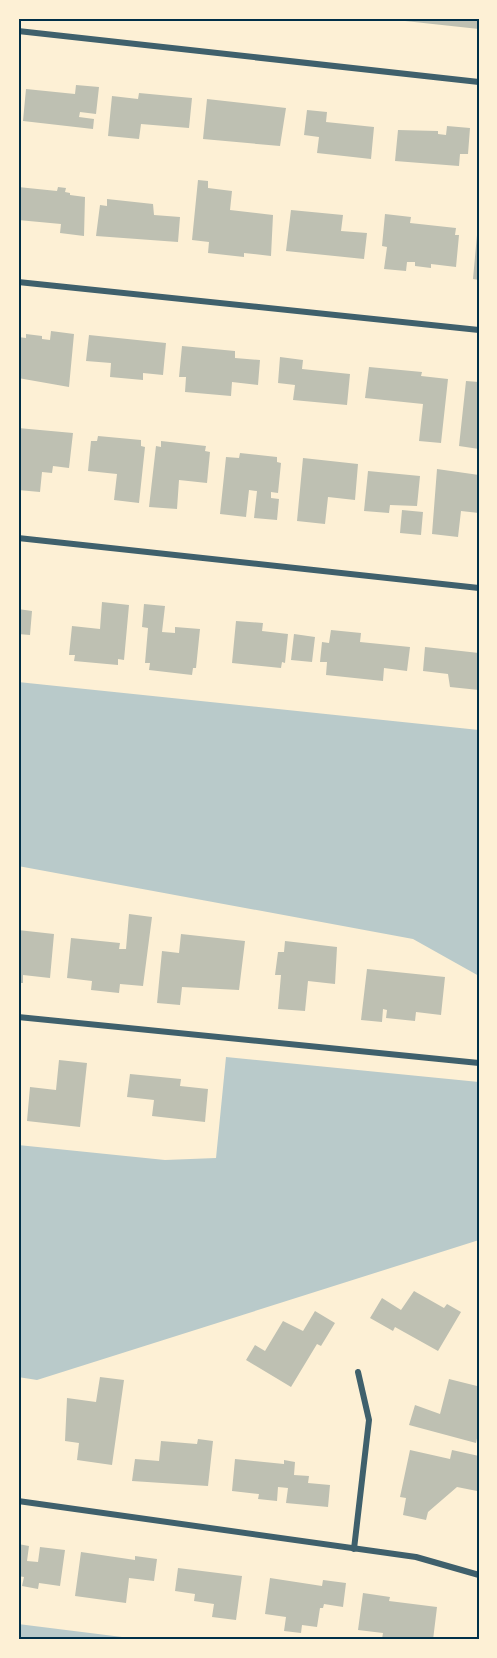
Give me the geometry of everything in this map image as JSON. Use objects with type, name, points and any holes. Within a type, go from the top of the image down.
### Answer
[{"type":"street","points":[[18,31],[479,82]]},
{"type":"street","points":[[18,282],[479,330]]},
{"type":"street","points":[[18,538],[479,588]]},
{"type":"street","points":[[18,1017],[479,1063]]},
{"type":"street","points":[[354,1549],[369,1420],[358,1372]]},
{"type":"street","points":[[18,1501],[416,1557],[479,1575]]},
{"type":"shaded area","points":[[18,682],[479,730],[479,976],[413,939],[18,866]]},
{"type":"shaded area","points":[[226,1057],[479,1082],[479,1240],[37,1380],[18,1377],[18,1145],[165,1160],[216,1158]]},
{"type":"shaded area","points":[[18,1624],[146,1640],[18,1640]]},
{"type":"building","points":[[405,18],[479,18],[479,29],[405,21]]},
{"type":"building","points":[[76,85],[99,87],[96,114],[80,112],[79,117],[94,119],[93,129],[23,121],[26,89],[75,94]]},
{"type":"building","points":[[139,93],[192,98],[189,128],[141,124],[139,139],[108,136],[112,96],[138,99]]},
{"type":"building","points":[[207,99],[286,108],[280,146],[203,139]]},
{"type":"building","points":[[307,110],[327,112],[326,122],[374,127],[371,159],[317,153],[319,137],[304,135]]},
{"type":"building","points":[[447,126],[470,128],[468,154],[460,154],[459,166],[395,161],[398,130],[438,131],[438,134],[446,135]]},
{"type":"building","points":[[198,180],[208,181],[208,188],[232,191],[230,210],[273,215],[271,256],[244,253],[244,257],[208,253],[209,242],[192,240]]},
{"type":"building","points":[[18,187],[57,191],[58,187],[66,188],[65,192],[70,195],[85,197],[84,236],[60,233],[61,224],[18,220]]},
{"type":"building","points":[[107,199],[153,204],[154,215],[180,217],[178,242],[96,236],[100,205],[107,206]]},
{"type":"building","points":[[291,210],[343,215],[341,231],[367,233],[364,259],[286,251]]},
{"type":"building","points":[[385,214],[411,217],[410,223],[456,228],[455,235],[459,235],[456,267],[431,264],[431,268],[415,266],[415,262],[407,262],[406,271],[384,269],[387,247],[382,246]]},
{"type":"building","points":[[477,235],[479,235],[479,280],[473,279]]},
{"type":"building","points":[[51,331],[74,334],[69,387],[18,378],[18,337],[26,338],[26,334],[42,336],[42,339],[50,340]]},
{"type":"building","points":[[89,335],[166,343],[163,375],[143,373],[143,380],[110,377],[111,363],[86,361]]},
{"type":"building","points":[[182,346],[235,351],[235,358],[260,360],[258,385],[232,382],[231,396],[185,392],[186,377],[179,377]]},
{"type":"building","points":[[280,357],[303,360],[302,369],[350,374],[347,405],[293,400],[295,385],[278,383]]},
{"type":"building","points":[[369,367],[422,372],[421,376],[448,379],[441,443],[419,441],[423,404],[365,398]]},
{"type":"building","points":[[466,381],[479,382],[479,449],[459,446]]},
{"type":"building","points":[[18,428],[73,433],[69,468],[53,466],[52,473],[42,472],[40,492],[18,490]]},
{"type":"building","points":[[98,436],[141,440],[141,446],[145,447],[139,503],[114,500],[117,474],[88,471],[91,441],[97,441]]},
{"type":"building","points":[[161,441],[206,446],[205,451],[210,452],[207,483],[179,480],[177,509],[149,507],[156,446],[161,447]]},
{"type":"building","points":[[240,453],[277,457],[277,462],[281,463],[278,493],[271,492],[271,498],[279,499],[277,520],[254,518],[257,491],[249,490],[246,517],[220,514],[226,457],[239,458]]},
{"type":"building","points":[[303,458],[358,464],[355,500],[328,497],[325,524],[297,521]]},
{"type":"building","points":[[437,469],[479,475],[479,513],[461,511],[458,537],[432,534]]},
{"type":"building","points":[[368,471],[420,476],[417,506],[390,505],[389,513],[364,511]]},
{"type":"building","points":[[402,510],[423,512],[421,535],[400,533]]},
{"type":"building","points":[[102,602],[129,605],[124,660],[118,659],[118,665],[74,661],[75,655],[69,655],[72,626],[100,629]]},
{"type":"building","points":[[144,604],[165,606],[162,632],[175,633],[175,627],[200,629],[196,668],[193,668],[192,675],[149,670],[150,663],[145,663],[148,628],[142,627]]},
{"type":"building","points":[[18,609],[32,611],[30,635],[18,634]]},
{"type":"building","points":[[236,621],[263,623],[262,631],[288,634],[285,663],[282,662],[281,668],[232,663]]},
{"type":"building","points":[[331,630],[361,633],[360,642],[410,647],[407,671],[384,668],[383,681],[326,675],[327,662],[320,662],[322,642],[329,643]]},
{"type":"building","points":[[294,634],[315,637],[312,662],[291,660]]},
{"type":"building","points":[[425,647],[479,653],[479,690],[450,687],[448,674],[423,671]]},
{"type":"building","points":[[129,914],[152,917],[143,986],[120,984],[119,993],[91,990],[92,981],[67,978],[71,938],[120,943],[119,949],[126,949]]},
{"type":"building","points":[[18,930],[54,934],[50,978],[23,975],[23,983],[18,983]]},
{"type":"building","points":[[181,934],[245,941],[239,990],[182,987],[180,1005],[157,1003],[162,951],[179,953]]},
{"type":"building","points":[[285,941],[337,947],[335,984],[308,981],[305,1011],[278,1009],[281,975],[275,975],[278,952],[284,952]]},
{"type":"building","points":[[367,969],[445,977],[441,1015],[416,1012],[415,1021],[386,1018],[387,1010],[383,1009],[382,1022],[361,1020]]},
{"type":"building","points":[[59,1060],[87,1063],[80,1127],[27,1121],[30,1087],[56,1090]]},
{"type":"building","points":[[130,1074],[181,1079],[180,1086],[208,1089],[205,1122],[152,1116],[154,1100],[127,1097]]},
{"type":"building","points":[[414,1291],[444,1308],[447,1304],[461,1312],[438,1351],[395,1327],[393,1331],[370,1318],[382,1298],[401,1310]]},
{"type":"building","points":[[315,1311],[335,1323],[321,1346],[317,1344],[291,1387],[246,1360],[255,1345],[265,1351],[283,1321],[303,1331]]},
{"type":"building","points":[[100,1377],[124,1380],[112,1465],[77,1460],[79,1443],[65,1441],[67,1398],[96,1402]]},
{"type":"building","points":[[449,1379],[477,1386],[479,1380],[479,1429],[476,1443],[409,1425],[415,1405],[440,1414]]},
{"type":"building","points":[[198,1439],[213,1441],[208,1486],[132,1481],[135,1459],[159,1461],[161,1441],[197,1444]]},
{"type":"building","points":[[410,1450],[450,1459],[452,1450],[479,1456],[477,1491],[457,1487],[428,1512],[426,1520],[403,1515],[406,1498],[400,1497]]},
{"type":"building","points":[[235,1459],[284,1464],[284,1460],[295,1462],[294,1475],[309,1476],[308,1483],[330,1485],[328,1507],[286,1503],[288,1488],[278,1487],[277,1501],[258,1499],[259,1494],[232,1491]]},
{"type":"building","points":[[18,1544],[29,1546],[27,1561],[38,1562],[40,1547],[65,1550],[60,1586],[39,1583],[38,1589],[22,1586],[24,1577],[18,1576]]},
{"type":"building","points":[[81,1552],[135,1560],[135,1556],[157,1559],[154,1581],[129,1578],[126,1603],[75,1596]]},
{"type":"building","points":[[178,1568],[242,1576],[236,1620],[212,1617],[214,1604],[194,1601],[195,1594],[175,1591]]},
{"type":"building","points":[[270,1578],[322,1586],[323,1580],[346,1583],[343,1607],[324,1604],[323,1608],[320,1608],[317,1627],[302,1625],[301,1633],[284,1631],[286,1617],[265,1614]]},
{"type":"building","points":[[363,1593],[390,1597],[389,1601],[437,1607],[433,1640],[386,1640],[382,1639],[383,1633],[358,1630]]}]
